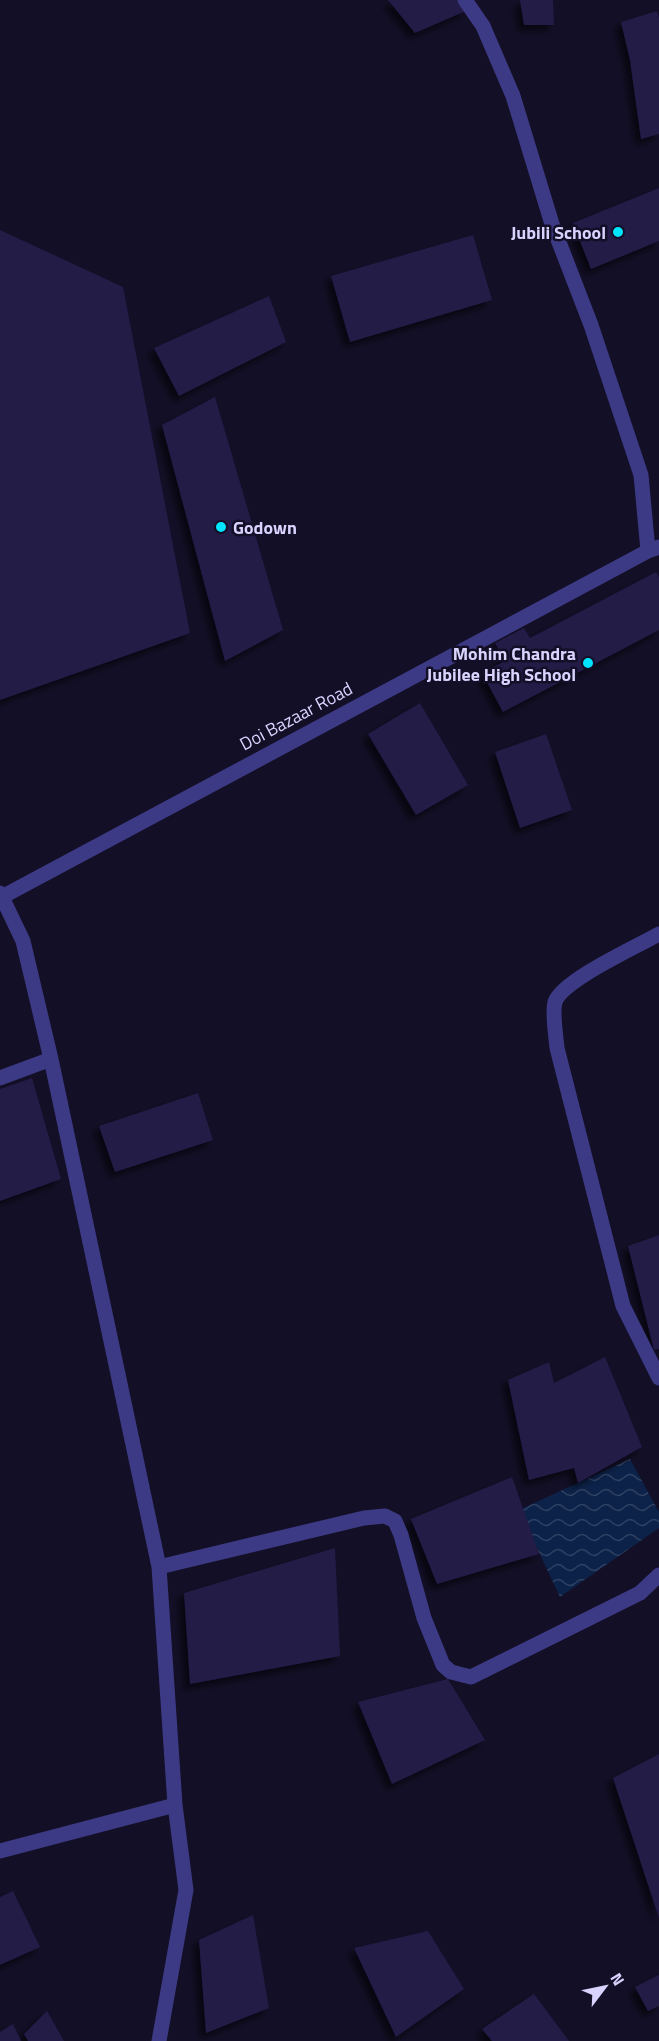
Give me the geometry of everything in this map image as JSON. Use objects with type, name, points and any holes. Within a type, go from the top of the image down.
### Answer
[{"type":"street","points":[[465,0],[483,26],[513,96],[552,224],[591,325],[641,475],[654,549]]},
{"type":"street","name":"Doi Bazaar Road","points":[[1,896],[654,549]]},
{"type":"street","points":[[1,896],[23,941],[51,1059],[159,1567],[176,1805],[186,1890],[159,2041]]},
{"type":"street","points":[[659,934],[576,980],[560,992],[554,1005],[557,1048],[623,1306],[659,1378]]},
{"type":"street","points":[[0,1078],[51,1059]]},
{"type":"street","points":[[159,1567],[364,1518],[385,1516],[394,1521],[401,1535],[424,1618],[443,1665],[451,1672],[471,1677],[640,1593],[659,1575]]},
{"type":"street","points":[[0,1851],[176,1805]]},
{"type":"water","points":[[630,1459],[659,1512],[659,1528],[560,1597],[519,1510]]},
{"type":"building","points":[[388,0],[457,0],[468,10],[415,33]]},
{"type":"building","points":[[520,0],[553,0],[554,25],[524,25]]},
{"type":"building","points":[[657,11],[659,17],[659,134],[641,139],[630,60],[621,22]]},
{"type":"building","name":"Jubili School","points":[[659,188],[659,241],[591,269],[573,223]]},
{"type":"building","points":[[0,230],[123,287],[190,633],[0,700]]},
{"type":"building","points":[[473,235],[492,300],[350,342],[331,276]]},
{"type":"building","points":[[269,296],[286,342],[179,396],[154,348]]},
{"type":"building","name":"Godown","points":[[215,397],[283,630],[225,661],[162,425]]},
{"type":"building","points":[[656,572],[659,577],[659,630],[503,712],[482,673],[505,661],[495,643],[524,628],[530,638]]},
{"type":"building","points":[[420,703],[468,785],[416,815],[368,734]]},
{"type":"building","points":[[546,734],[572,810],[520,828],[495,752]]},
{"type":"building","points":[[32,1078],[61,1179],[0,1201],[0,1089]]},
{"type":"building","points":[[198,1093],[213,1140],[115,1172],[99,1126]]},
{"type":"building","points":[[659,1235],[659,1349],[654,1350],[628,1246]]},
{"type":"building","points":[[605,1357],[642,1447],[578,1483],[574,1468],[529,1480],[508,1380],[549,1362],[554,1383]]},
{"type":"building","points":[[512,1477],[539,1554],[437,1584],[411,1519]]},
{"type":"building","points":[[335,1548],[340,1656],[190,1684],[184,1593]]},
{"type":"building","points":[[448,1679],[485,1740],[392,1784],[358,1702]]},
{"type":"building","points":[[659,1754],[659,1918],[613,1778]]},
{"type":"building","points":[[13,1891],[40,1947],[0,1965],[0,1897]]},
{"type":"building","points":[[253,1915],[269,2008],[206,2033],[199,1940]]},
{"type":"building","points":[[428,1931],[464,1989],[396,2037],[354,1948]]},
{"type":"building","points":[[659,1975],[659,2006],[648,2011],[635,1987]]},
{"type":"building","points":[[534,1994],[569,2041],[492,2041],[482,2029]]},
{"type":"building","points":[[47,2011],[64,2041],[28,2041],[24,2034]]},
{"type":"building","points":[[13,2024],[21,2041],[0,2041],[0,2032]]},
{"type":"place","name":"Jubili School","points":[[618,232]]},
{"type":"place","name":"Godown","points":[[221,527]]},
{"type":"place","name":"Mohim Chandra Jubilee High School","points":[[588,663]]}]
